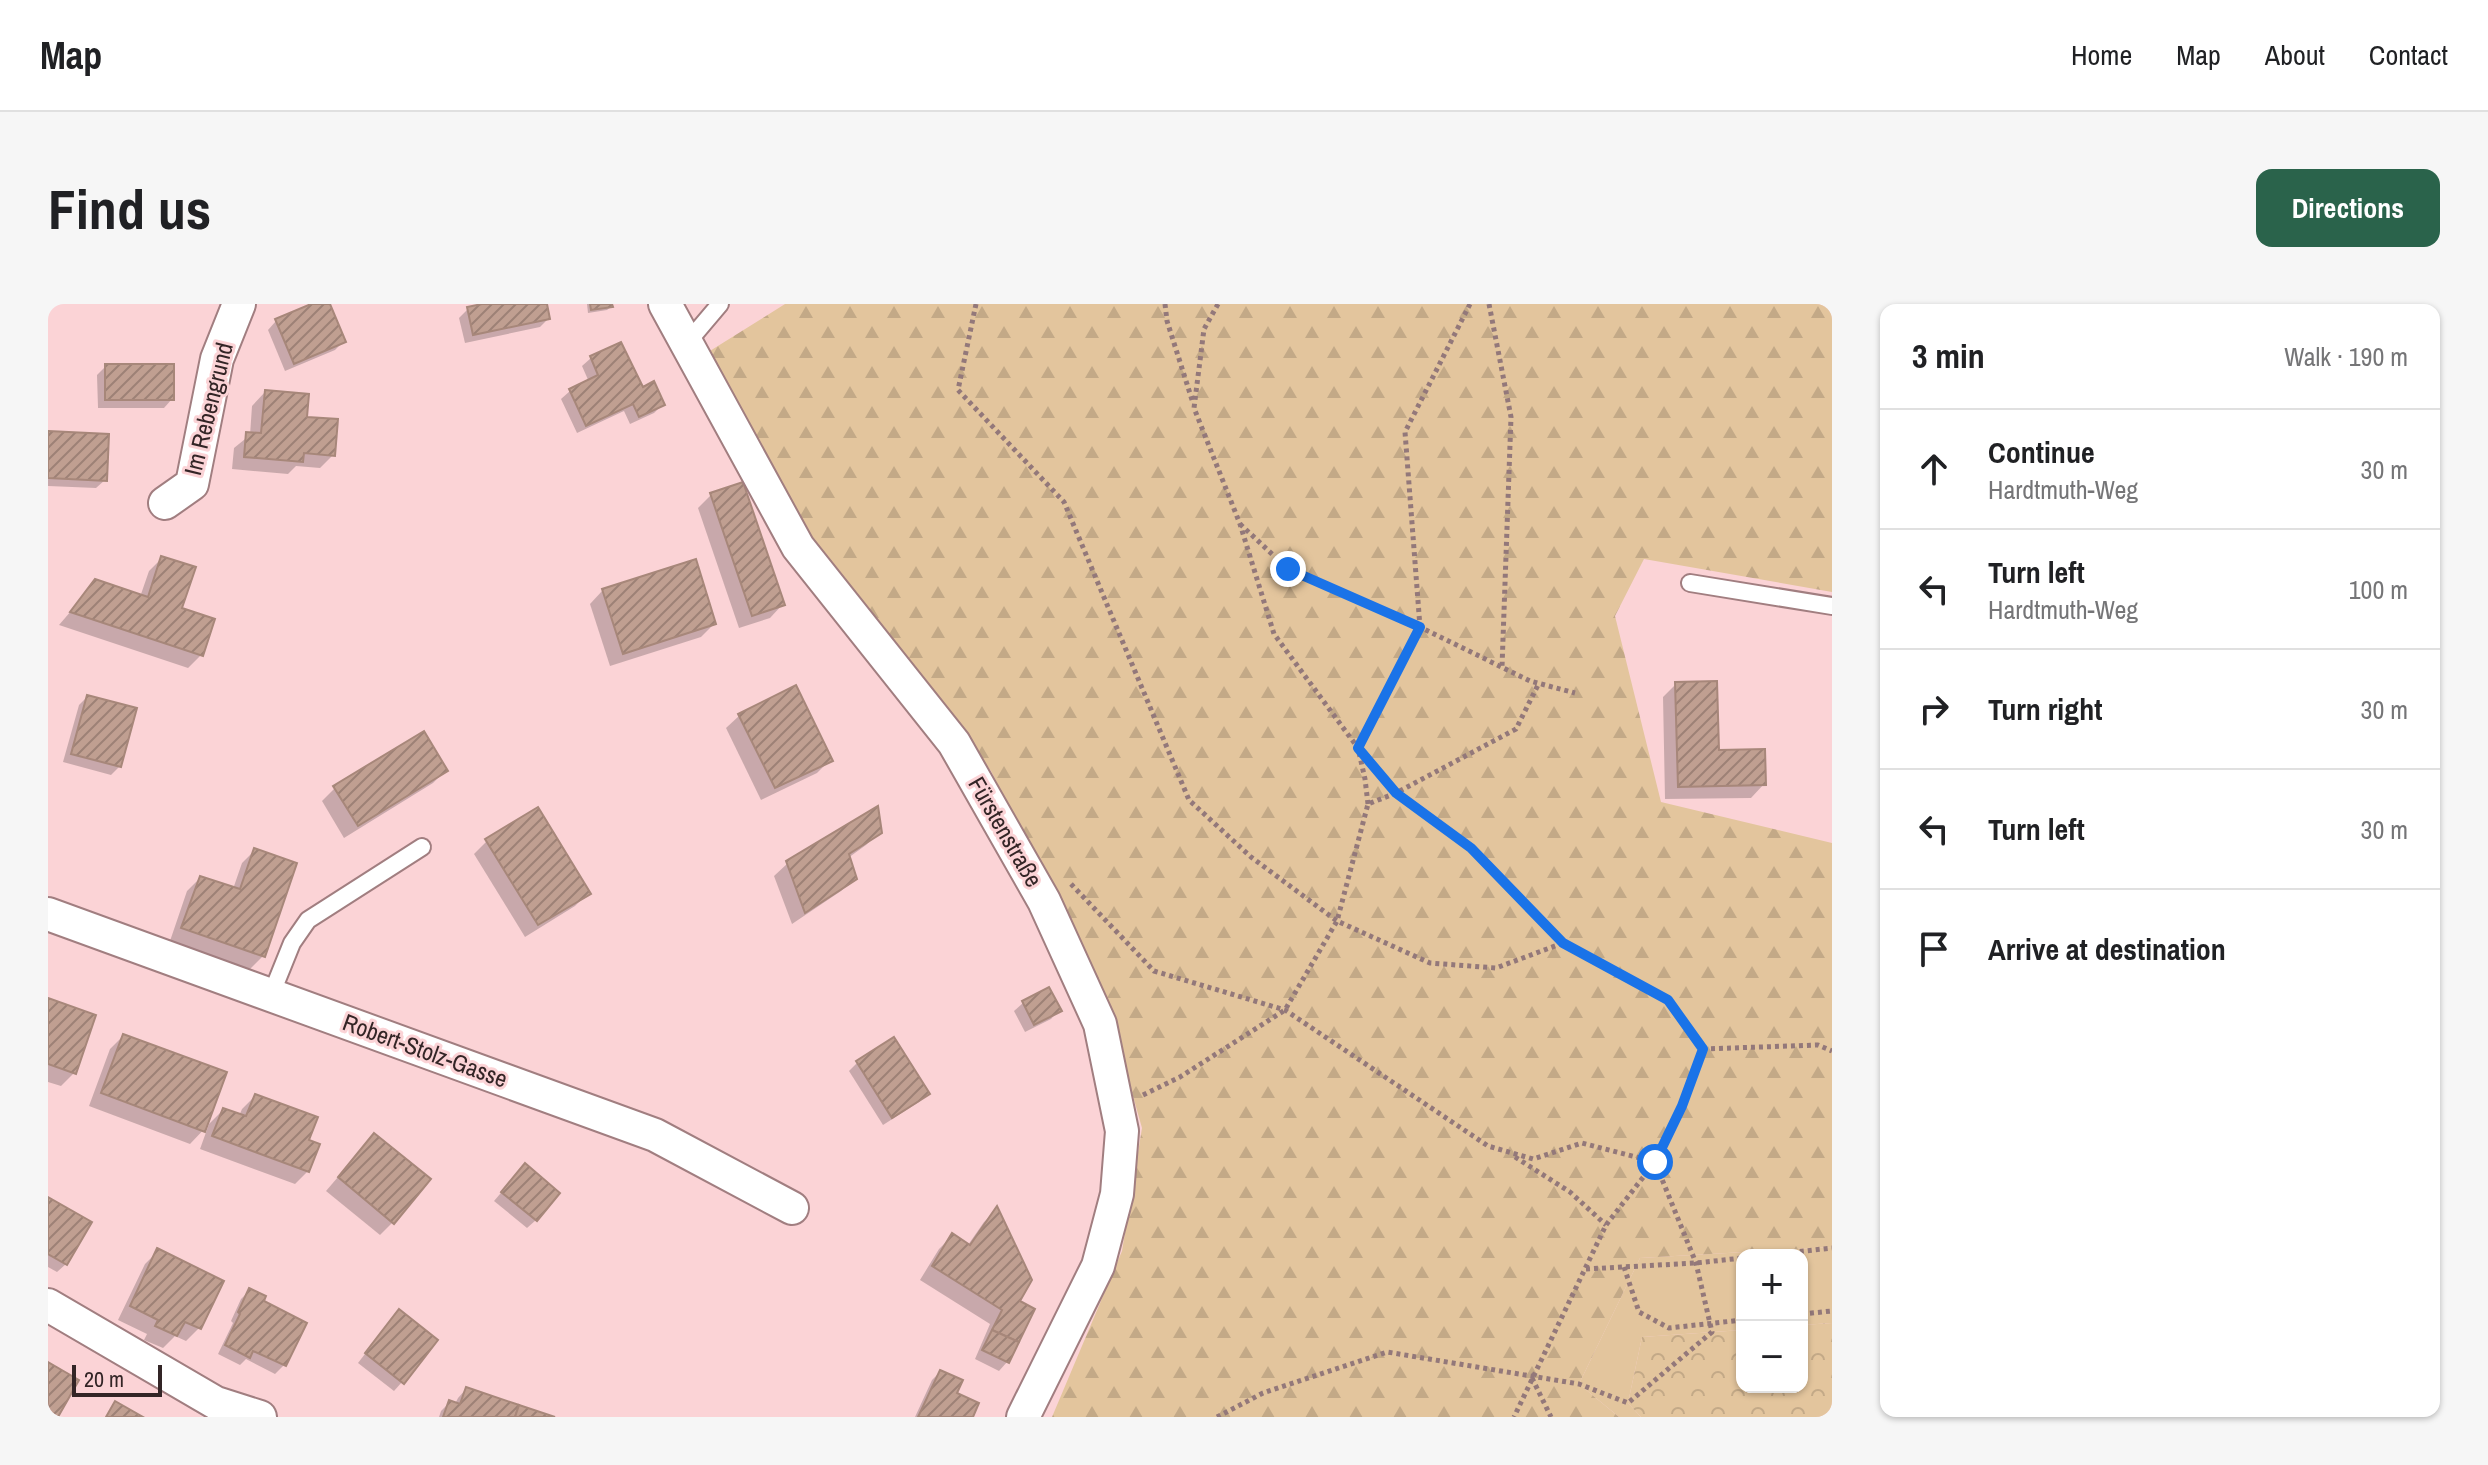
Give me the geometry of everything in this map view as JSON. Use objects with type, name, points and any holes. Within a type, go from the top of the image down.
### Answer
[{"type":"street","name":"Im Rebengrund","points":[[165,503],[192,484],[217,359],[239,304]]},
{"type":"street","name":"Fürstenstraße","points":[[665,304],[798,547],[954,743],[1044,901],[1100,1024],[1122,1131],[1117,1194],[1098,1266],[1023,1417]]},
{"type":"street","name":"Robert-Stolz-Gasse","points":[[48,914],[655,1135],[792,1208]]},
{"type":"street","points":[[48,1305],[216,1403],[260,1417]]},
{"type":"lane","points":[[687,343],[720,304]]},
{"type":"lane","points":[[1690,583],[1832,606]]},
{"type":"lane","points":[[271,995],[292,943],[308,920],[422,847]]},
{"type":"path","points":[[976,304],[958,390],[1064,502],[1189,800],[1251,857],[1337,921],[1430,963],[1496,968],[1563,943]]},
{"type":"path","points":[[1165,304],[1167,321],[1194,408],[1240,524],[1274,634],[1358,748],[1396,793],[1471,848],[1563,943],[1668,1000],[1703,1049]]},
{"type":"path","points":[[1194,408],[1204,329],[1218,304]]},
{"type":"path","points":[[1117,1107],[1180,1077],[1285,1010],[1337,921],[1368,804],[1358,748],[1420,627],[1405,432],[1470,304]]},
{"type":"path","points":[[1489,304],[1511,417],[1502,667]]},
{"type":"path","points":[[1240,524],[1288,569],[1539,683],[1575,693]]},
{"type":"path","points":[[1368,804],[1396,793],[1516,729],[1539,683]]},
{"type":"path","points":[[1067,878],[1154,971],[1285,1010],[1488,1146],[1533,1159],[1582,1143],[1655,1162]]},
{"type":"path","points":[[1703,1049],[1818,1045],[1832,1051]]},
{"type":"path","points":[[1514,1417],[1606,1225],[1655,1162],[1682,1106],[1703,1049]]},
{"type":"path","points":[[1507,1152],[1570,1192],[1606,1225]]},
{"type":"path","points":[[1217,1417],[1263,1393],[1387,1352],[1579,1384],[1628,1403],[1712,1332],[1696,1263],[1655,1162]]},
{"type":"path","points":[[1808,1251],[1832,1248]]},
{"type":"path","points":[[1586,1269],[1736,1259]]},
{"type":"path","points":[[1623,1267],[1639,1312],[1669,1328],[1736,1321]]},
{"type":"path","points":[[1808,1313],[1832,1311]]},
{"type":"path","points":[[1532,1377],[1551,1417]]},
{"type":"green space","points":[[785,304],[1832,304],[1832,592],[1644,559],[1615,616],[1661,802],[1832,843],[1832,1247],[1736,1249],[1736,1252],[1640,1258],[1579,1384],[1619,1417],[1052,1417],[1122,1251],[1142,1128],[1107,1004],[991,771],[812,542],[705,354]]},
{"type":"green space","points":[[1832,1247],[1832,1323],[1808,1325],[1808,1249],[1797,1249]]},
{"type":"green space","points":[[1736,1252],[1736,1330],[1642,1337],[1628,1403],[1641,1417],[1619,1417],[1579,1384],[1640,1258]]},
{"type":"green space","points":[[1832,1323],[1832,1417],[1641,1417],[1628,1403],[1642,1337],[1736,1330],[1736,1393],[1808,1393],[1808,1325]]},
{"type":"building","points":[[311,304],[330,304],[346,342],[294,364],[275,319]]},
{"type":"building","points":[[482,304],[547,304],[550,319],[473,335],[467,307]]},
{"type":"building","points":[[590,304],[612,304],[613,307],[591,310]]},
{"type":"building","points":[[621,342],[643,387],[654,381],[665,405],[639,417],[633,404],[586,426],[569,389],[598,375],[590,356]]},
{"type":"building","points":[[105,364],[174,364],[174,400],[105,400]]},
{"type":"building","points":[[265,390],[309,394],[307,417],[338,419],[335,456],[304,453],[303,462],[244,457],[246,432],[261,433]]},
{"type":"building","points":[[48,431],[109,434],[107,481],[48,478]]},
{"type":"building","points":[[743,482],[785,605],[752,616],[710,493]]},
{"type":"building","points":[[161,556],[196,567],[182,608],[215,619],[203,656],[70,612],[95,579],[148,597]]},
{"type":"building","points":[[696,559],[716,624],[623,654],[602,589]]},
{"type":"building","points":[[1717,681],[1719,750],[1765,749],[1766,785],[1678,787],[1675,682]]},
{"type":"building","points":[[796,685],[833,761],[775,788],[738,714]]},
{"type":"building","points":[[87,695],[137,708],[121,767],[71,754]]},
{"type":"building","points":[[424,731],[448,771],[358,826],[333,786]]},
{"type":"building","points":[[878,806],[882,833],[849,854],[857,879],[805,913],[786,861]]},
{"type":"building","points":[[538,807],[591,894],[538,925],[485,839]]},
{"type":"building","points":[[254,848],[297,863],[265,957],[181,928],[200,876],[240,889]]},
{"type":"building","points":[[1049,987],[1062,1011],[1034,1025],[1022,1001]]},
{"type":"building","points":[[48,998],[96,1015],[76,1074],[48,1064]]},
{"type":"building","points":[[123,1034],[227,1072],[205,1132],[101,1093]]},
{"type":"building","points":[[894,1037],[930,1094],[892,1118],[856,1061]]},
{"type":"building","points":[[255,1094],[318,1117],[309,1140],[320,1144],[309,1172],[212,1136],[223,1108],[246,1116]]},
{"type":"building","points":[[374,1133],[431,1179],[394,1224],[338,1177]]},
{"type":"building","points":[[525,1163],[560,1193],[537,1221],[501,1192]]},
{"type":"building","points":[[48,1197],[92,1222],[67,1265],[48,1254]]},
{"type":"building","points":[[997,1206],[1032,1280],[1020,1301],[1035,1309],[1019,1342],[992,1330],[1002,1310],[932,1266],[952,1233],[970,1245]]},
{"type":"building","points":[[157,1248],[224,1281],[201,1329],[185,1322],[177,1336],[155,1326],[158,1320],[130,1306]]},
{"type":"building","points":[[249,1288],[266,1296],[264,1301],[307,1323],[286,1366],[253,1351],[250,1358],[225,1345]]},
{"type":"building","points":[[399,1309],[438,1340],[404,1384],[365,1353]]},
{"type":"building","points":[[992,1330],[1019,1342],[1009,1363],[982,1350]]},
{"type":"building","points":[[48,1362],[79,1380],[58,1417],[48,1417]]},
{"type":"building","points":[[940,1370],[963,1380],[957,1393],[979,1403],[973,1417],[918,1417]]},
{"type":"building","points":[[466,1387],[519,1405],[515,1417],[443,1417],[449,1400],[460,1404]]},
{"type":"building","points":[[115,1401],[143,1417],[106,1417]]},
{"type":"building","points":[[519,1405],[555,1417],[515,1417]]},
{"type":"route","points":[[1288,569],[1420,627],[1358,748],[1396,793],[1471,848],[1563,943],[1668,1000],[1703,1049],[1682,1106],[1655,1162]]}]
